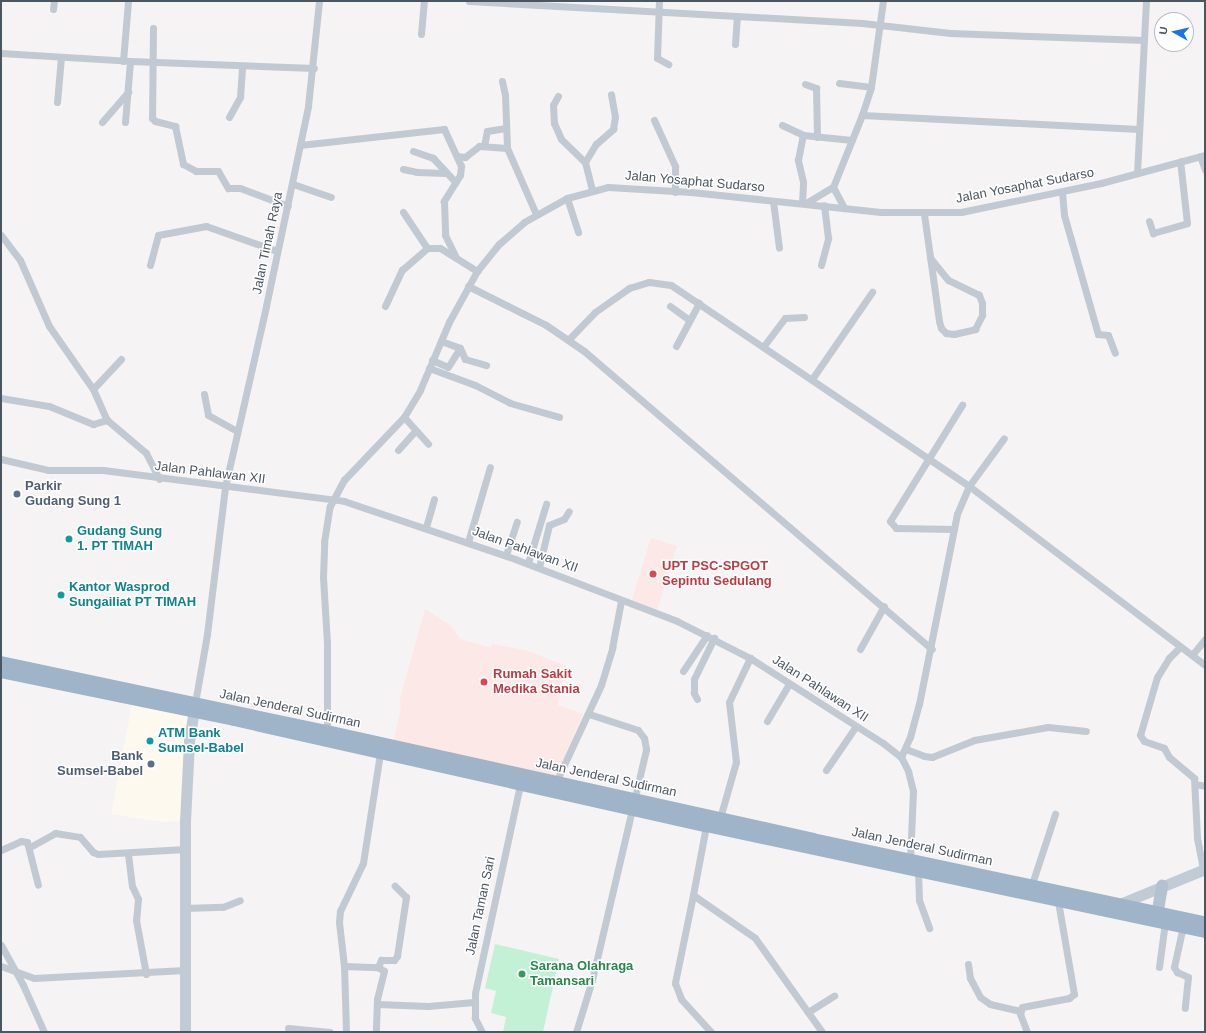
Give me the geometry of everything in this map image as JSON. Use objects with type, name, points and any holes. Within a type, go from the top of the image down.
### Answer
[{"type":"highway","name":"Jalan Jenderal Sudirman","points":[[1,662],[380,753],[520,784],[720,818],[910,860],[966,876],[1122,903],[1159,918],[1205,932]]},
{"type":"highway","name":"Jalan Jenderal Sudirman","points":[[1,672],[194,708],[327,730],[556,782],[634,803],[706,826],[918,871],[1032,884],[1063,894],[1159,918],[1205,922]]},
{"type":"main road","points":[[185,1032],[185,849],[189,742],[194,708]]},
{"type":"main road","points":[[1122,903],[1204,869]]},
{"type":"main road","points":[[1159,918],[1162,886]]},
{"type":"street","points":[[126,122],[128,92],[128,1]]},
{"type":"street","name":"Jalan Timah Raya","points":[[194,708],[206,645],[225,487],[293,184],[314,68],[319,1]]},
{"type":"street","points":[[421,34],[424,1]]},
{"type":"street","points":[[468,1],[582,4],[658,12],[881,24],[950,33],[1144,40]]},
{"type":"street","points":[[658,1],[657,58],[668,64]]},
{"type":"street","points":[[803,134],[798,160],[802,177],[804,203],[833,187],[862,115],[871,88],[883,1]]},
{"type":"street","points":[[1137,173],[1146,1]]},
{"type":"street","points":[[735,44],[737,16]]},
{"type":"street","points":[[153,28],[153,119],[175,126],[183,164],[196,171],[218,171],[228,188],[240,188],[288,206]]},
{"type":"street","points":[[1,53],[127,61],[314,68]]},
{"type":"street","points":[[57,102],[61,57]]},
{"type":"street","points":[[229,117],[240,97],[242,66]]},
{"type":"street","points":[[502,81],[506,95],[507,148],[536,214]]},
{"type":"street","points":[[839,83],[871,88]]},
{"type":"street","points":[[805,84],[816,88],[817,137]]},
{"type":"street","points":[[102,122],[128,92]]},
{"type":"street","points":[[585,162],[596,144],[613,129],[615,117],[611,94]]},
{"type":"street","points":[[558,96],[552,112],[557,132],[585,162],[592,190]]},
{"type":"street","points":[[862,115],[1139,129]]},
{"type":"street","points":[[654,120],[675,166],[675,192]]},
{"type":"street","points":[[782,125],[803,134],[817,137],[852,140]]},
{"type":"street","points":[[300,145],[441,127],[446,131],[457,156],[461,170],[456,182],[445,196],[444,203],[445,235],[456,258]]},
{"type":"street","points":[[484,146],[487,131],[506,128]]},
{"type":"street","points":[[457,156],[465,157],[478,146],[507,148]]},
{"type":"street","points":[[413,151],[430,156],[445,173],[456,182]]},
{"type":"street","points":[[1203,156],[1205,170]]},
{"type":"street","name":"Jalan Yosaphat Sudarso","points":[[327,730],[324,542],[328,512],[333,499],[344,480],[404,417],[420,390],[441,341],[477,271],[499,244],[536,214],[567,198],[592,190],[622,187],[924,214],[985,209],[1062,198],[1137,173],[1181,168],[1203,156]]},
{"type":"street","points":[[1149,221],[1153,233],[1187,223],[1181,168]]},
{"type":"street","points":[[403,169],[417,172],[445,173]]},
{"type":"street","points":[[293,184],[331,197]]},
{"type":"street","points":[[833,187],[844,208]]},
{"type":"street","points":[[567,198],[578,232]]},
{"type":"street","points":[[1062,198],[1098,334],[1108,335],[1115,353]]},
{"type":"street","points":[[773,200],[779,248]]},
{"type":"street","points":[[821,265],[828,238],[824,205]]},
{"type":"street","points":[[403,212],[427,248]]},
{"type":"street","points":[[924,214],[930,258],[941,328],[946,333],[954,334],[975,328],[982,315],[979,294],[948,280],[930,258]]},
{"type":"street","points":[[150,265],[158,235],[206,226],[277,251]]},
{"type":"street","points":[[1,235],[20,260],[49,326],[93,389],[107,420],[146,453],[159,479]]},
{"type":"street","points":[[385,306],[402,270],[427,248],[437,247],[477,271]]},
{"type":"street","points":[[569,339],[618,294],[636,285],[666,284],[699,303],[970,486],[1114,598],[1205,665]]},
{"type":"street","points":[[468,286],[546,325],[569,339],[884,606],[932,649]]},
{"type":"street","points":[[812,379],[872,292]]},
{"type":"street","points":[[676,346],[699,303]]},
{"type":"street","points":[[670,306],[689,320]]},
{"type":"street","points":[[763,347],[785,318],[804,317]]},
{"type":"street","points":[[441,341],[460,348],[465,359],[486,365]]},
{"type":"street","points":[[432,360],[448,367],[460,348]]},
{"type":"street","points":[[93,389],[121,359]]},
{"type":"street","points":[[429,368],[475,385],[510,403],[559,417]]},
{"type":"street","points":[[204,394],[208,415],[238,431]]},
{"type":"street","points":[[1,398],[49,406],[93,424],[107,420]]},
{"type":"street","points":[[954,529],[896,528],[891,524],[892,513],[962,405]]},
{"type":"street","points":[[404,417],[428,444]]},
{"type":"street","points":[[398,450],[415,431]]},
{"type":"street","points":[[910,860],[912,791],[908,771],[901,757],[906,749],[932,649],[957,514],[970,486],[1004,438]]},
{"type":"street","name":"Jalan Pahlawan XII","points":[[1,459],[48,470],[103,470],[159,479],[333,499],[426,527],[539,567],[714,638],[750,658],[856,726],[901,757]]},
{"type":"street","points":[[468,542],[490,467]]},
{"type":"street","points":[[426,527],[434,499]]},
{"type":"street","points":[[528,563],[546,504]]},
{"type":"street","points":[[539,567],[550,523],[564,519],[569,511]]},
{"type":"street","points":[[506,555],[517,522]]},
{"type":"street","points":[[556,782],[589,714],[612,648],[621,601]]},
{"type":"street","points":[[860,649],[884,606]]},
{"type":"street","points":[[683,671],[707,635]]},
{"type":"street","points":[[697,699],[694,693],[694,678],[714,638]]},
{"type":"street","points":[[1192,655],[1205,639]]},
{"type":"street","points":[[1180,647],[1169,658],[1157,677],[1140,734],[1144,741],[1165,750],[1172,759],[1193,776],[1195,784],[1197,838],[1204,869]]},
{"type":"street","points":[[720,818],[736,762],[729,702],[750,658]]},
{"type":"street","points":[[767,721],[789,684]]},
{"type":"street","points":[[576,1032],[592,980],[645,756],[646,744],[642,735],[635,729],[589,714]]},
{"type":"street","points":[[826,770],[856,726]]},
{"type":"street","points":[[906,749],[924,756],[932,757],[974,740],[1048,727],[1086,731]]},
{"type":"street","points":[[346,1032],[344,966],[339,935],[340,911],[363,863],[380,753]]},
{"type":"street","name":"Jalan Taman Sari","points":[[482,1032],[474,1018],[474,1002],[520,784]]},
{"type":"street","points":[[1195,784],[1205,786]]},
{"type":"street","points":[[1032,884],[1055,814]]},
{"type":"street","points":[[706,826],[675,983],[682,999],[711,1032]]},
{"type":"street","points":[[30,847],[52,834],[68,834],[83,840],[96,854],[128,854],[185,849]]},
{"type":"street","points":[[1,850],[24,841],[30,847],[38,885]]},
{"type":"street","points":[[128,854],[132,886],[138,899],[136,920],[146,974]]},
{"type":"street","points":[[918,871],[919,900],[929,928]]},
{"type":"street","points":[[378,967],[381,960],[393,960],[397,956],[406,897],[395,886]]},
{"type":"street","points":[[693,894],[755,938],[822,1032]]},
{"type":"street","points":[[1020,1011],[1026,1006],[1074,995],[1063,894]]},
{"type":"street","points":[[185,908],[223,907],[240,900]]},
{"type":"street","points":[[1159,918],[1159,967]]},
{"type":"street","points":[[1183,926],[1174,967],[1177,972],[1188,977],[1185,1008]]},
{"type":"street","points":[[1,945],[23,985],[44,1032]]},
{"type":"street","points":[[968,964],[970,978],[980,997],[990,1004],[1020,1011]]},
{"type":"street","points":[[1,966],[34,978],[146,974],[185,970]]},
{"type":"street","points":[[344,966],[378,967],[384,974],[377,1004],[376,1032]]},
{"type":"street","points":[[808,1012],[834,996]]},
{"type":"street","points":[[377,1004],[428,1006],[474,1002]]},
{"type":"street","points":[[1020,1011],[1027,1032]]},
{"type":"street","points":[[288,1028],[330,1032]]},
{"type":"shaded area","name":"UPT PSC-SPGOT Sepintu Sedulang","points":[[651,538],[677,546],[657,610],[631,602]]},
{"type":"shaded area","name":"Rumah Sakit Medika Stania","points":[[425,609],[451,626],[460,639],[491,648],[492,644],[528,651],[566,666],[558,705],[583,714],[553,781],[393,743],[401,709],[400,699]]},
{"type":"shaded area","name":"Bank Sumsel-Babel","points":[[132,704],[188,716],[184,821],[162,822],[111,814]]},
{"type":"green space","name":"Sarana Olahraga Tamansari","points":[[495,944],[559,959],[543,1032],[503,1032],[506,1017],[491,1013],[496,991],[485,988]]},
{"type":"place","name":"Parkir Gudang Sung 1","points":[[17,494]]},
{"type":"place","name":"Gudang Sung 1. PT TIMAH","points":[[69,539]]},
{"type":"place","name":"UPT PSC-SPGOT Sepintu Sedulang","points":[[653,574]]},
{"type":"place","name":"Kantor Wasprod Sungailiat PT TIMAH","points":[[61,595]]},
{"type":"place","name":"Rumah Sakit Medika Stania","points":[[484,682]]},
{"type":"place","name":"ATM Bank Sumsel-Babel","points":[[150,741]]},
{"type":"place","name":"Bank Sumsel-Babel","points":[[151,764]]},
{"type":"place","name":"Sarana Olahraga Tamansari","points":[[522,974]]}]
